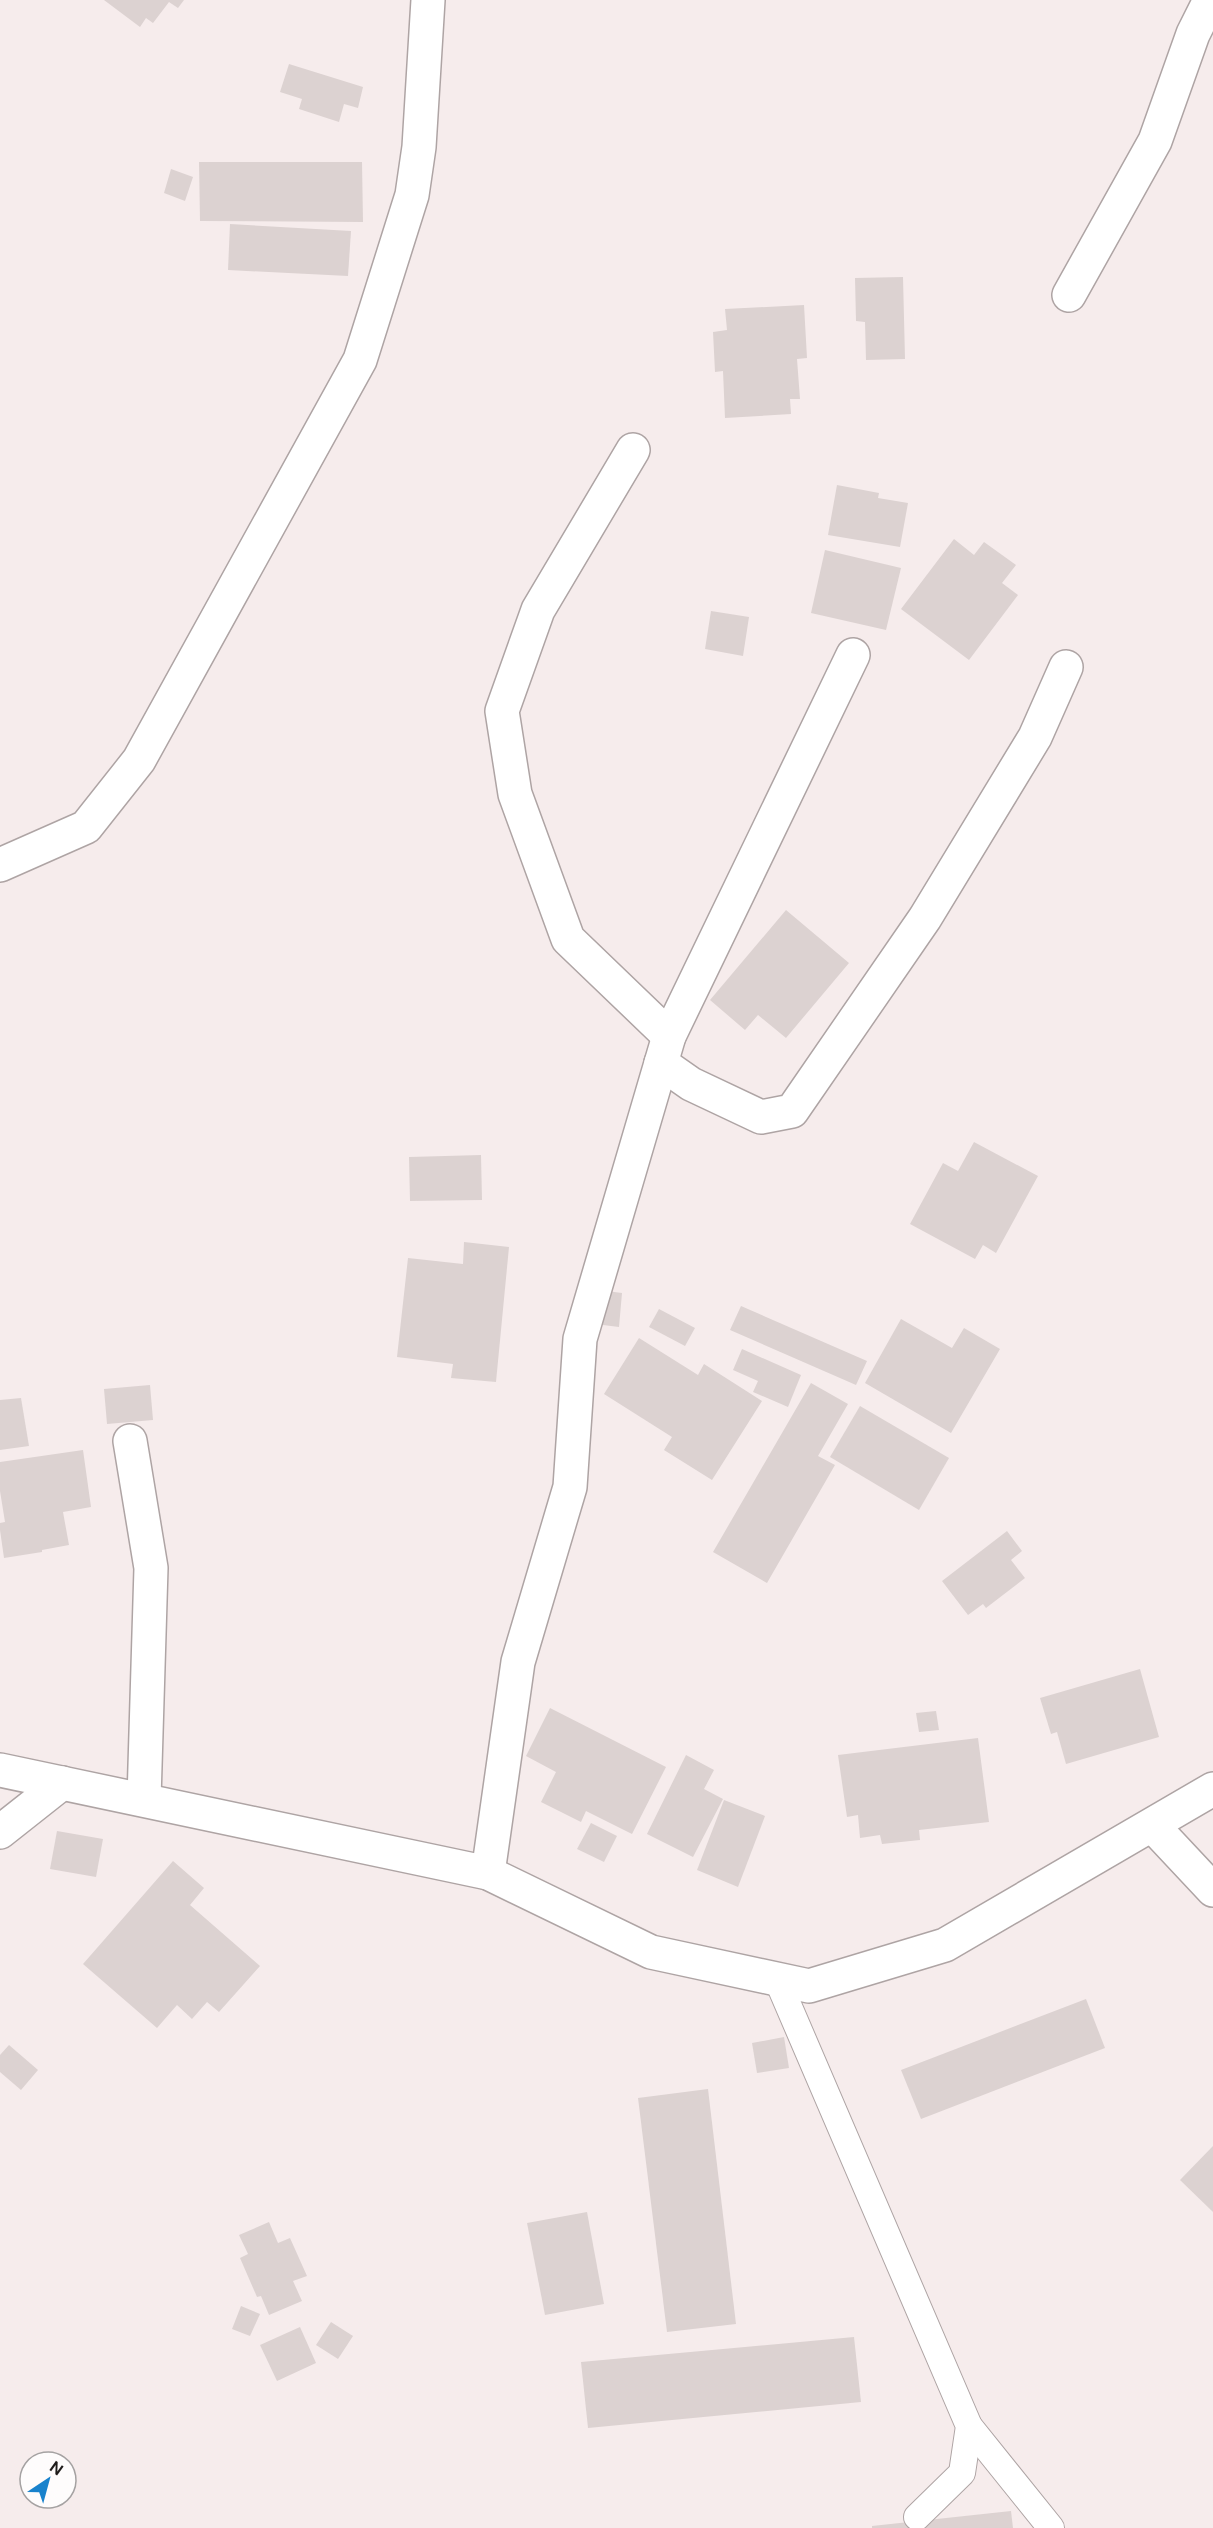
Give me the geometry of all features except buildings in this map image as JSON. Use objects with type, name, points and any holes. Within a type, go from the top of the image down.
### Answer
[{"type":"street","points":[[0,865],[86,826],[139,760],[360,360],[412,195],[419,147],[428,0]]},
{"type":"street","points":[[1069,295],[1155,141],[1193,34],[1210,0]]},
{"type":"street","points":[[633,450],[538,610],[502,711],[515,794],[568,939],[665,1050],[691,1084],[761,1117],[792,1111],[925,918],[1035,737],[1066,667]]},
{"type":"street","points":[[488,1873],[518,1662],[570,1487],[580,1339],[665,1050],[853,655]]},
{"type":"street","points":[[130,1441],[151,1568],[144,1799]]},
{"type":"street","points":[[0,1770],[488,1873],[651,1952],[809,1986],[945,1945],[1213,1790]]},
{"type":"street","points":[[0,1832],[62,1783]]},
{"type":"street","points":[[1153,1826],[1213,1890]]},
{"type":"lane","points":[[777,1979],[969,2426],[1051,2528]]},
{"type":"lane","points":[[917,2517],[962,2473],[969,2426]]}]
